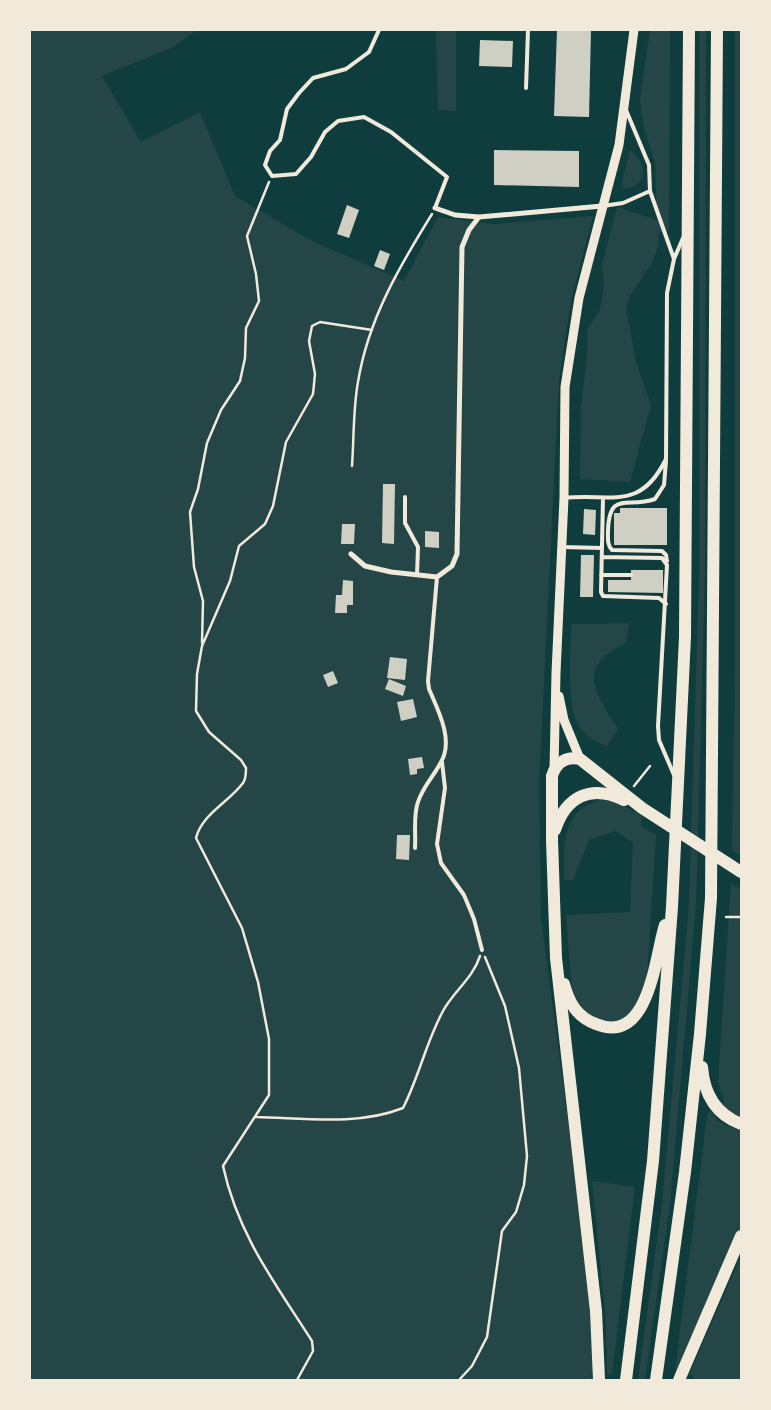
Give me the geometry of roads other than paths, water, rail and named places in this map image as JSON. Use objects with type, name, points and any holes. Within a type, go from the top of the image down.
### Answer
[{"type":"highway","points":[[626,1380],[653,1161],[672,907],[685,637],[689,30]]},
{"type":"highway","points":[[656,1380],[685,1172],[700,1034],[710,898],[713,774],[717,30]]},
{"type":"highway","points":[[599,1380],[596,1312],[556,958],[552,840],[553,776],[564,760],[580,760],[642,808],[741,872]]},
{"type":"highway","points":[[552,840],[559,818],[592,783],[590,768]]},
{"type":"highway","points":[[553,776],[560,794],[580,796],[606,792],[642,808]]},
{"type":"highway","points":[[556,958],[574,1010],[586,1020],[598,1025],[611,1027],[623,1024],[636,1014],[646,999],[653,981],[662,936],[672,907]]},
{"type":"highway","points":[[700,1034],[703,1081],[711,1102],[724,1117],[741,1124]]},
{"type":"highway","points":[[679,1380],[741,1236]]},
{"type":"street","points":[[553,776],[564,498],[565,387],[579,298],[619,145],[634,30]]},
{"type":"street","points":[[435,208],[455,215],[479,217],[602,206]]},
{"type":"street","points":[[351,554],[365,566],[437,577],[452,566],[457,554],[462,247],[469,230],[479,217]]},
{"type":"street","points":[[556,673],[564,720],[580,760]]},
{"type":"lane","points":[[379,30],[369,52],[346,69],[313,78],[299,93],[287,109],[280,140],[270,150],[265,166],[272,176],[296,174],[311,157],[324,132],[338,121],[364,117],[392,132],[447,177],[435,208]]},
{"type":"lane","points":[[526,88],[528,30]]},
{"type":"lane","points":[[625,105],[649,165],[650,191],[674,259]]},
{"type":"lane","points":[[602,206],[623,202],[650,191]]},
{"type":"lane","points":[[678,786],[659,740],[666,604],[666,555],[662,552],[612,550],[609,547],[608,537],[609,515],[612,507],[619,504],[655,499],[664,485],[666,459],[667,293],[674,259],[689,224]]},
{"type":"lane","points":[[564,498],[620,498],[647,486],[658,475],[666,459]]},
{"type":"lane","points":[[405,497],[405,523],[418,547],[417,575]]},
{"type":"lane","points":[[603,498],[601,575],[603,596],[659,598],[666,604]]},
{"type":"lane","points":[[562,547],[602,548]]},
{"type":"lane","points":[[602,557],[662,558],[667,565]]},
{"type":"lane","points":[[601,575],[631,575]]},
{"type":"lane","points":[[437,577],[428,681],[429,689],[446,736],[442,761],[445,788],[437,844],[441,864],[464,895],[474,919],[482,950]]},
{"type":"lane","points":[[415,848],[417,803],[428,779],[442,761]]}]
